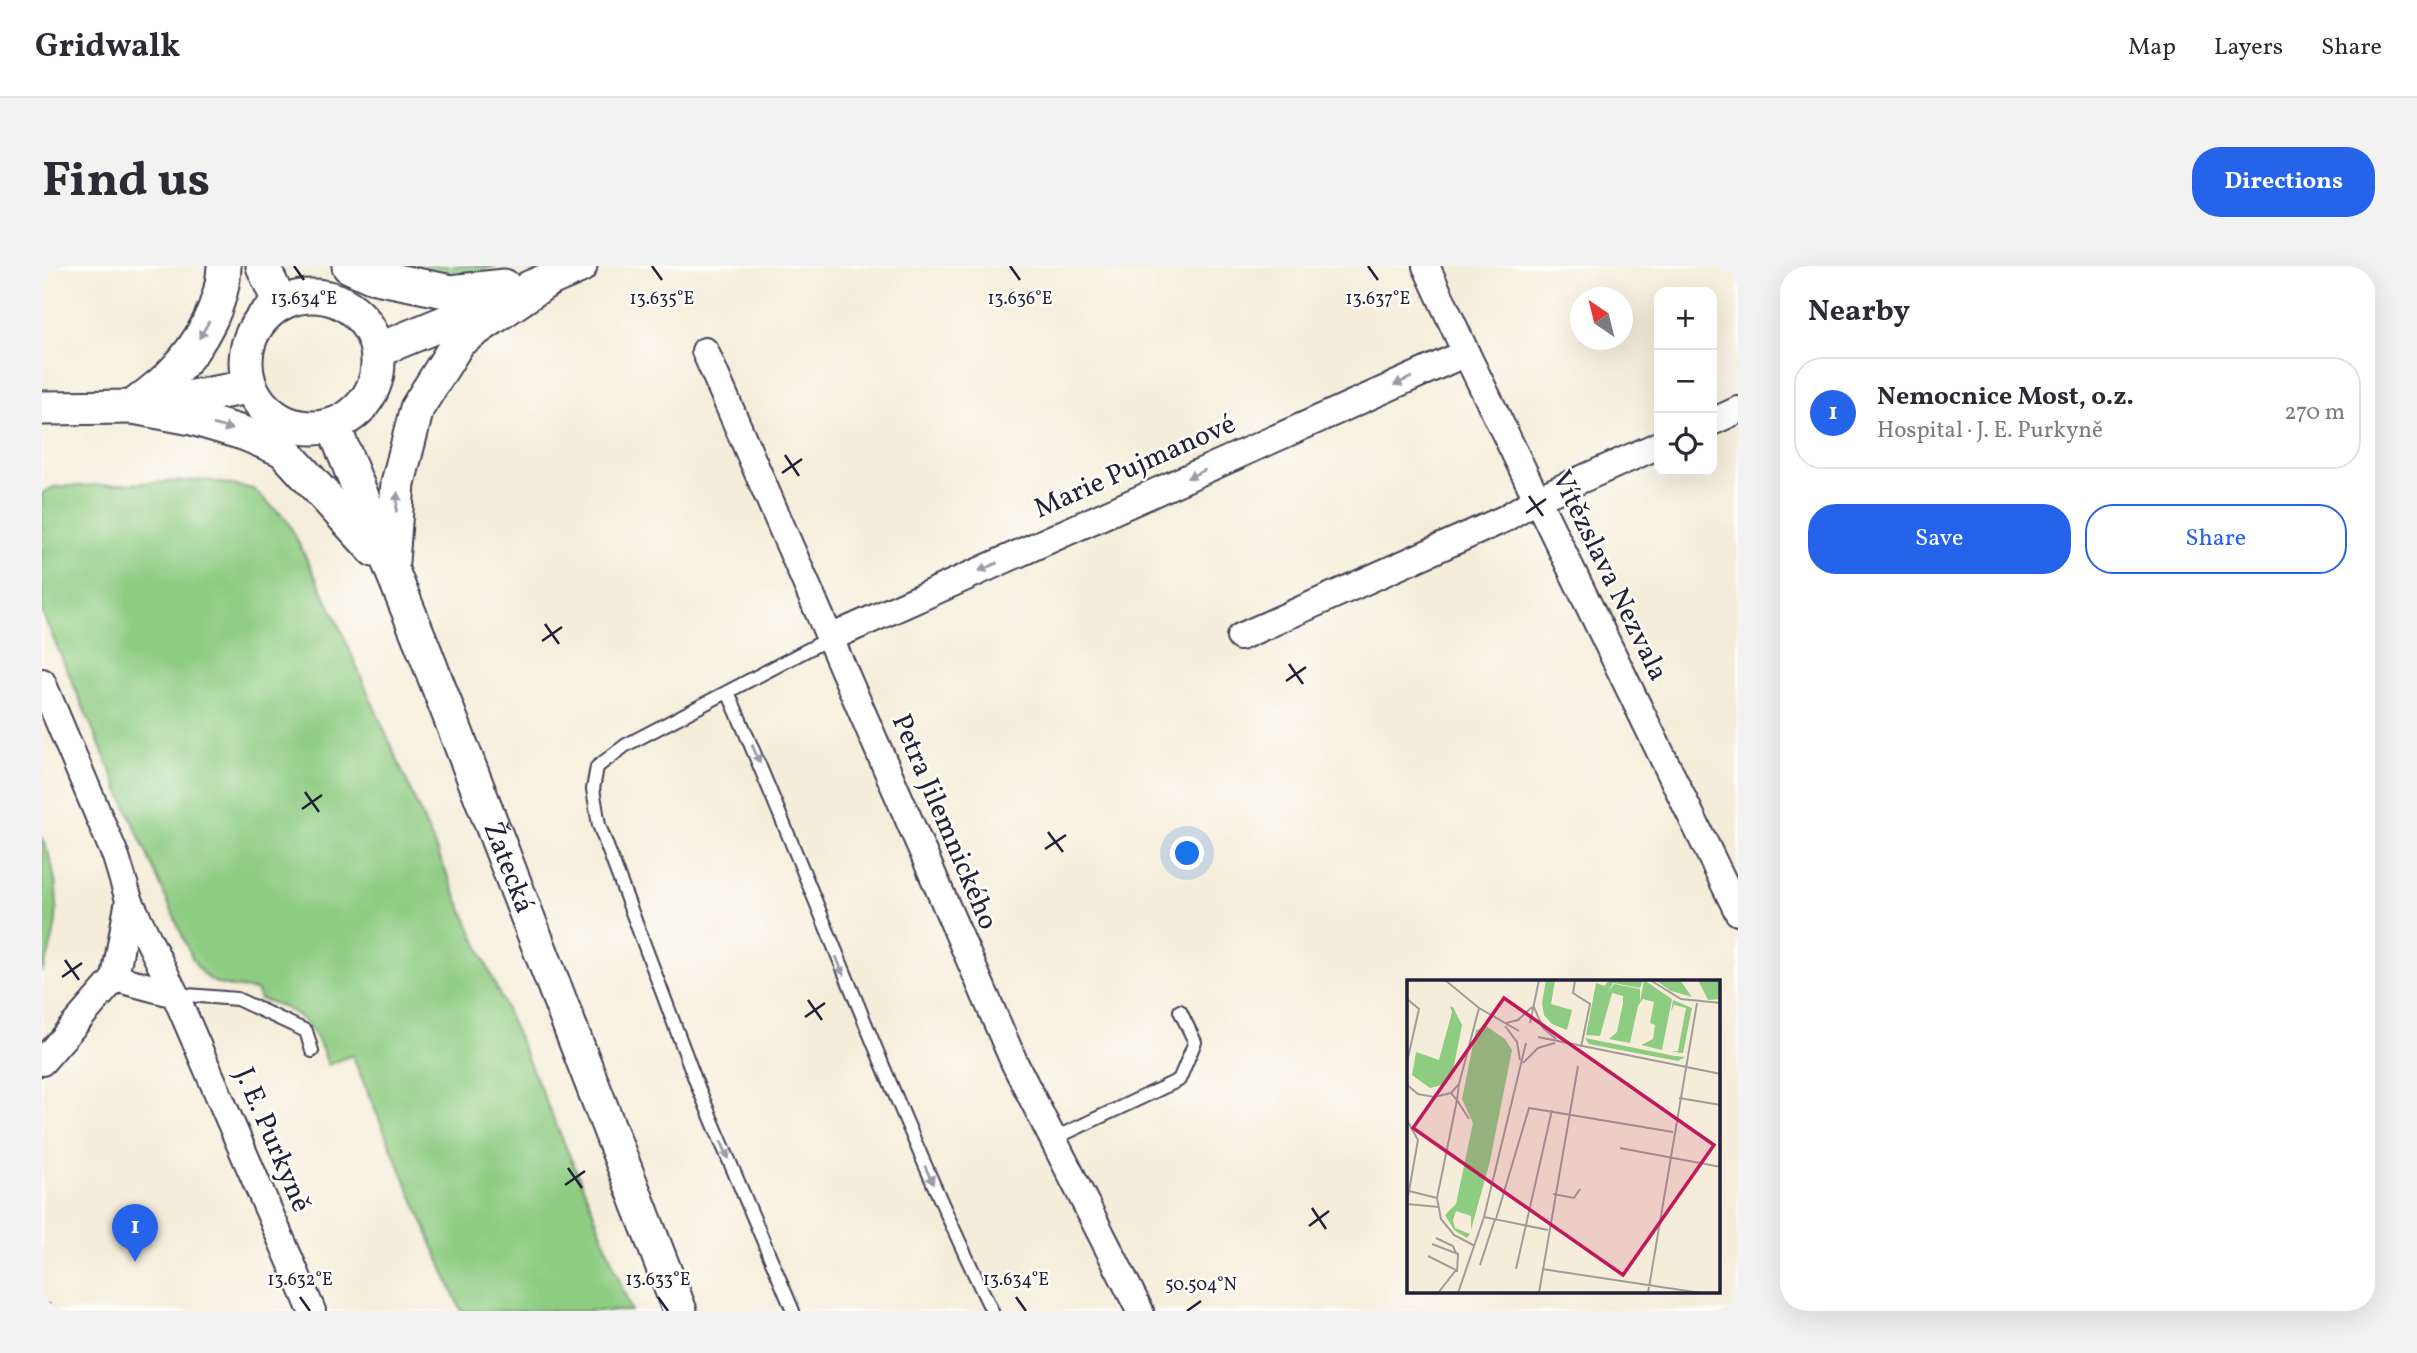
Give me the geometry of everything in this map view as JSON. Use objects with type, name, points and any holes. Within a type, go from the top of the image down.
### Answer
[{"type":"street","points":[[133,407],[173,373],[205,330],[224,287],[224,266]]},
{"type":"street","points":[[263,266],[279,304]]},
{"type":"street","points":[[349,266],[371,276],[451,292],[548,280]]},
{"type":"street","points":[[377,350],[580,266]]},
{"type":"street","name":"Vítězslava Nezvala","points":[[1426,266],[1738,912]]},
{"type":"street","points":[[391,570],[398,483],[417,408],[458,341],[548,280]]},
{"type":"street","points":[[321,296],[340,302],[358,314],[370,330],[377,350],[378,369],[373,388],[364,404],[349,417],[332,425],[313,428],[293,426],[275,417],[260,404],[250,387],[246,359],[253,331],[264,316],[279,304],[300,297],[321,296]]},
{"type":"street","name":"Petra Jilemnického","points":[[705,351],[1015,1064],[1140,1311]]},
{"type":"street","name":"Marie Pujmanové","points":[[830,638],[1466,353]]},
{"type":"street","points":[[42,408],[133,407],[250,387]]},
{"type":"street","points":[[133,407],[246,434],[283,450],[391,570]]},
{"type":"street","points":[[1717,420],[1738,410]]},
{"type":"street","name":"Žatecká","points":[[332,425],[429,660],[680,1311]]},
{"type":"street","points":[[1240,637],[1504,519],[1537,499],[1654,447]]},
{"type":"street","name":"J. E. Purkyně","points":[[42,682],[116,857],[129,900],[175,994],[312,1311]]},
{"type":"street","name":"J. E. Purkyně","points":[[115,978],[129,900]]},
{"type":"street","points":[[42,1062],[115,978],[175,994]]},
{"type":"lane","points":[[793,1311],[698,1087],[599,825],[593,789],[597,767],[626,746],[830,638]]},
{"type":"lane","points":[[728,692],[911,1136],[992,1311]]},
{"type":"lane","points":[[175,994],[237,999],[306,1031],[312,1051]]},
{"type":"lane","points":[[1053,1139],[1179,1080],[1195,1042],[1180,1011]]},
{"type":"lane","points":[[42,1309],[47,1311]]},
{"type":"green space","points":[[368,266],[496,266],[462,275],[432,277]]},
{"type":"green space","points":[[206,480],[253,489],[285,518],[291,528],[332,610],[588,1198],[631,1311],[461,1311],[352,1055],[328,1065],[312,1030],[296,1014],[260,999],[256,990],[218,984],[204,975],[192,958],[42,612],[42,493],[54,487]]},
{"type":"green space","points":[[42,837],[53,871],[57,904],[53,938],[42,972]]},
{"type":"place","name":"Nemocnice Most, o.z.","points":[[135,1262]]}]
